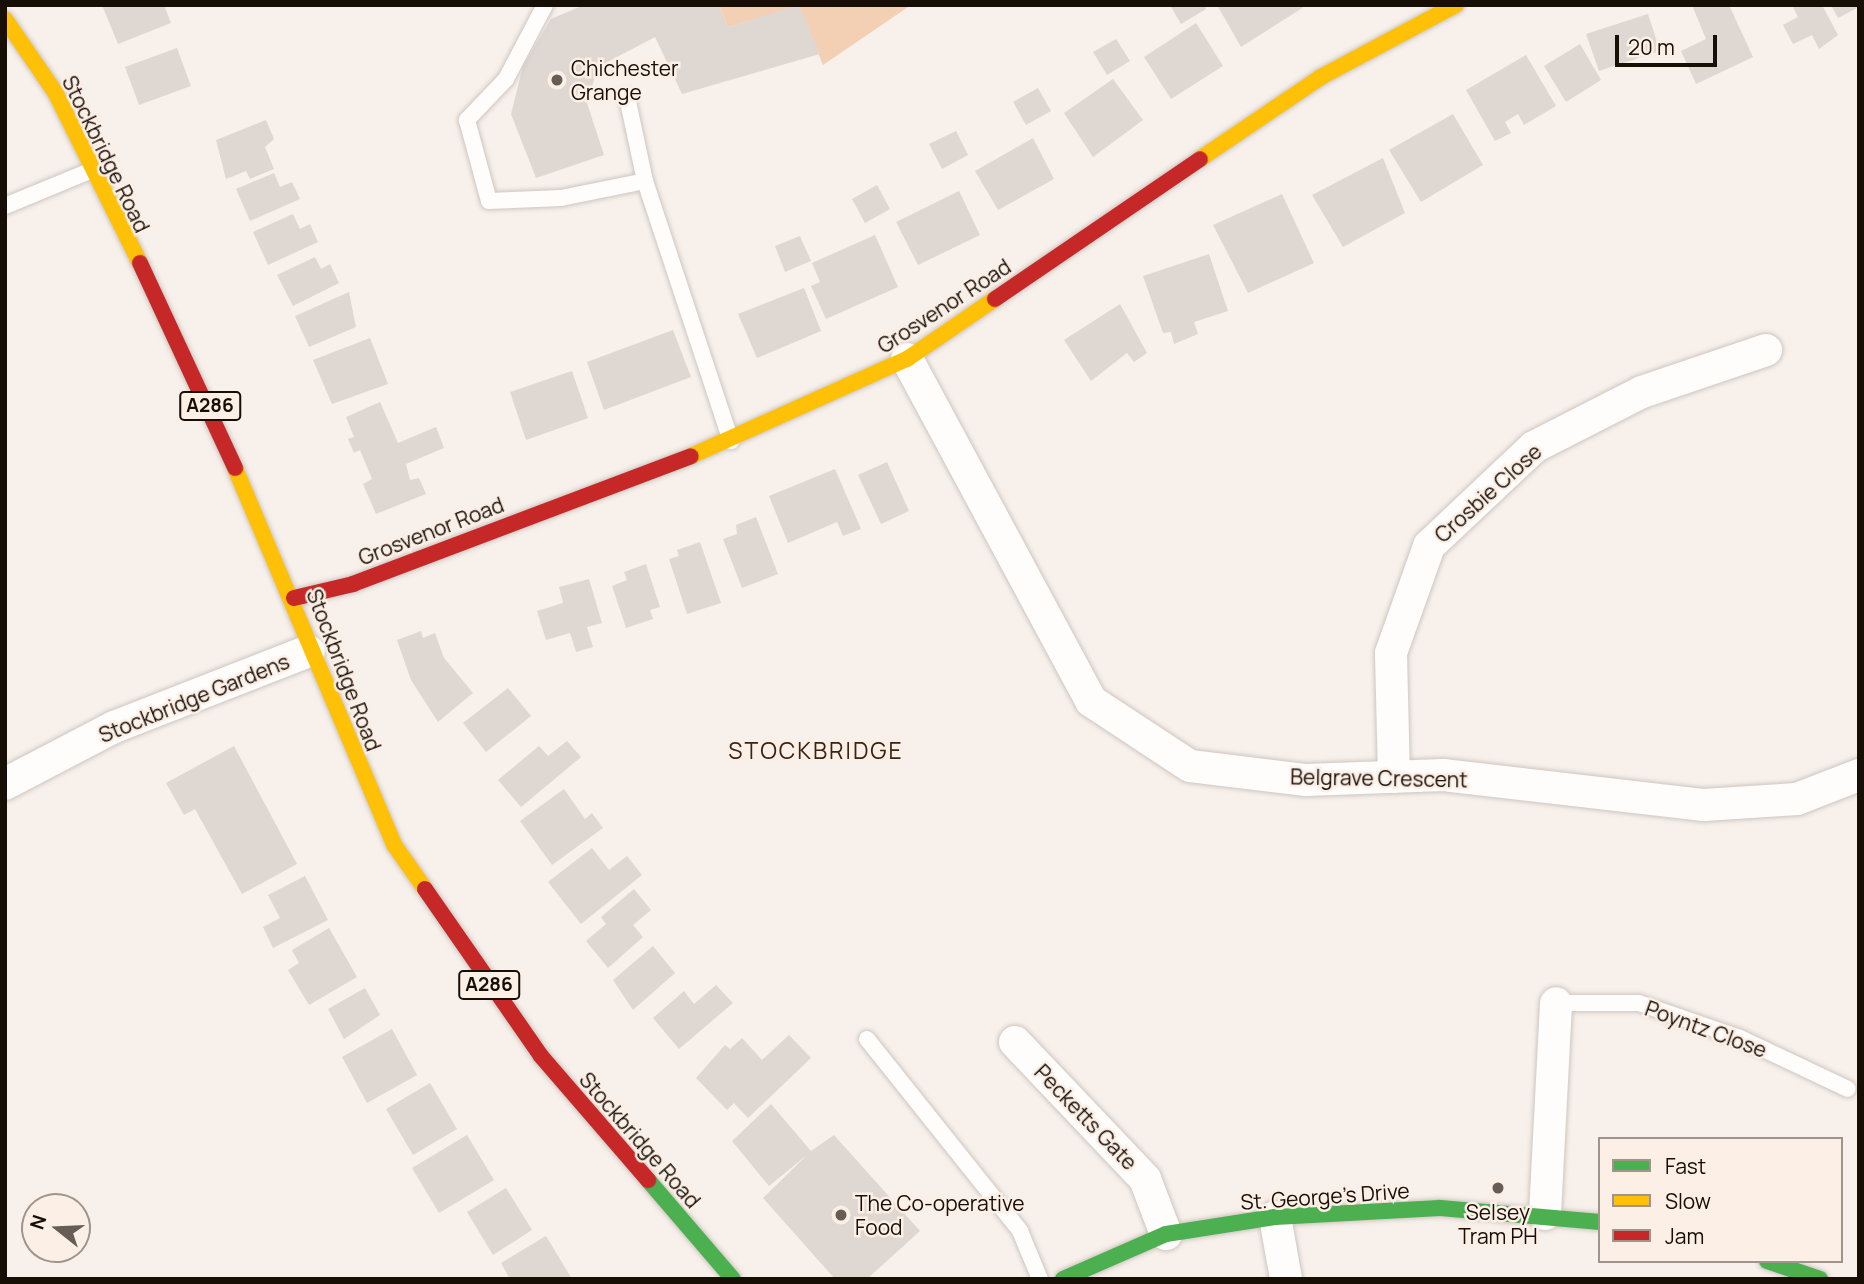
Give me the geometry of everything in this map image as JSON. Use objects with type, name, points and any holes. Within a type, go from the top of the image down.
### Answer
[{"type":"main road","name":"Grosvenor Road","points":[[294,598],[353,584],[731,442],[907,359],[1321,77],[1456,5]]},
{"type":"main road","name":"Stockbridge Road","points":[[5,19],[55,92],[90,171],[194,371],[294,598],[309,651],[396,846],[455,938],[541,1056],[733,1279]]},
{"type":"main road","name":"St. George's Drive","points":[[1063,1279],[1166,1234],[1275,1217],[1440,1208],[1545,1214],[1598,1222]]},
{"type":"street","name":"Crosbie Close","points":[[1394,777],[1391,653],[1429,546],[1534,447],[1642,392],[1766,350]]},
{"type":"street","name":"Belgrave Crescent","points":[[907,359],[1091,701],[1190,766],[1306,780],[1443,775],[1704,805],[1797,799],[1859,775]]},
{"type":"street","name":"Stockbridge Gardens","points":[[5,784],[114,727],[309,651]]},
{"type":"street","name":"Poyntz Close","points":[[1545,1214],[1556,1003]]},
{"type":"street","name":"Pecketts Gate","points":[[1015,1042],[1145,1179],[1166,1234]]},
{"type":"street","points":[[1275,1217],[1286,1279]]},
{"type":"lane","points":[[545,5],[506,79],[467,120],[489,201],[561,198],[645,181]]},
{"type":"lane","points":[[626,97],[645,181],[731,442]]},
{"type":"lane","points":[[5,206],[90,171]]},
{"type":"lane","name":"Poyntz Close","points":[[1556,1003],[1639,1003],[1741,1038],[1849,1089]]},
{"type":"lane","points":[[867,1038],[1020,1231],[1040,1279]]},
{"type":"shaded area","points":[[719,5],[911,5],[823,65],[799,6],[728,27]]},
{"type":"building","points":[[102,5],[164,5],[171,23],[118,44]]},
{"type":"building","name":"Chichester Grange","points":[[584,5],[719,5],[728,27],[799,5],[820,54],[682,94],[655,37],[598,67],[587,103],[604,155],[536,178],[511,114],[523,66],[551,19]]},
{"type":"building","points":[[1170,5],[1204,5],[1206,9],[1181,24]]},
{"type":"building","points":[[1217,5],[1307,5],[1241,47]]},
{"type":"building","points":[[1692,5],[1729,5],[1753,57],[1696,84],[1681,51],[1706,39]]},
{"type":"building","points":[[1792,5],[1822,5],[1838,35],[1819,49],[1812,35],[1793,44],[1783,25],[1798,17]]},
{"type":"building","points":[[1831,5],[1859,5],[1859,7],[1838,18]]},
{"type":"building","points":[[1648,14],[1660,51],[1599,71],[1586,34]]},
{"type":"building","points":[[1196,23],[1223,66],[1171,99],[1144,57]]},
{"type":"building","points":[[1116,39],[1130,61],[1107,75],[1093,52]]},
{"type":"building","points":[[1580,44],[1601,80],[1566,102],[1544,66]]},
{"type":"building","points":[[177,48],[191,86],[139,105],[125,67]]},
{"type":"building","points":[[1526,55],[1556,106],[1524,125],[1518,114],[1505,122],[1511,133],[1495,141],[1466,90]]},
{"type":"building","points":[[1113,79],[1143,120],[1093,157],[1064,113]]},
{"type":"building","points":[[1038,88],[1051,111],[1026,125],[1013,102]]},
{"type":"building","points":[[1453,114],[1483,165],[1421,202],[1389,150]]},
{"type":"building","points":[[266,120],[274,139],[265,147],[274,169],[250,179],[246,171],[226,179],[216,140]]},
{"type":"building","points":[[956,131],[968,155],[942,169],[929,144]]},
{"type":"building","points":[[1033,138],[1054,179],[998,210],[975,171]]},
{"type":"building","points":[[1383,158],[1405,213],[1343,247],[1312,195]]},
{"type":"building","points":[[274,173],[280,187],[292,182],[300,199],[250,221],[236,189]]},
{"type":"building","points":[[877,185],[890,209],[865,223],[852,199]]},
{"type":"building","points":[[959,191],[980,235],[918,265],[896,222]]},
{"type":"building","points":[[1282,194],[1314,263],[1248,293],[1213,225]]},
{"type":"building","points":[[293,214],[300,229],[310,224],[318,242],[268,265],[253,232]]},
{"type":"building","points":[[875,235],[898,287],[826,319],[811,286],[820,282],[812,263]]},
{"type":"building","points":[[800,236],[811,261],[785,272],[775,246]]},
{"type":"building","points":[[1209,254],[1228,311],[1194,322],[1198,334],[1174,344],[1171,332],[1163,333],[1143,276]]},
{"type":"building","points":[[315,257],[321,269],[330,264],[339,283],[293,306],[277,275]]},
{"type":"building","points":[[804,288],[821,331],[757,358],[738,314]]},
{"type":"building","points":[[349,292],[356,327],[309,347],[295,316]]},
{"type":"building","points":[[1120,304],[1147,353],[1134,362],[1127,353],[1091,381],[1064,340]]},
{"type":"building","points":[[673,330],[691,377],[604,410],[587,362]]},
{"type":"building","points":[[370,338],[388,384],[332,404],[313,360]]},
{"type":"building","points":[[572,371],[588,418],[526,440],[510,392]]},
{"type":"building","points":[[380,402],[398,443],[436,427],[444,448],[406,464],[410,480],[419,478],[426,494],[376,514],[363,484],[372,479],[360,450],[354,453],[348,439],[354,437],[346,417]]},
{"type":"building","points":[[887,462],[909,511],[881,524],[858,475]]},
{"type":"building","points":[[835,469],[861,529],[843,536],[837,522],[788,543],[769,496]]},
{"type":"building","points":[[756,517],[778,574],[742,588],[723,539],[737,534],[736,525]]},
{"type":"building","points":[[700,542],[721,603],[687,614],[669,559],[679,556],[677,550]]},
{"type":"building","points":[[646,564],[660,607],[650,610],[653,619],[626,628],[612,586],[627,580],[624,572]]},
{"type":"building","points":[[589,579],[602,623],[587,627],[593,647],[576,652],[570,633],[546,640],[537,611],[563,603],[559,587]]},
{"type":"building","points":[[421,631],[423,638],[435,633],[444,658],[473,693],[438,722],[411,680],[397,640]]},
{"type":"building","points":[[508,688],[531,716],[486,752],[463,723]]},
{"type":"building","points":[[567,741],[581,757],[521,807],[498,780],[539,746],[548,756]]},
{"type":"building","points":[[234,746],[297,864],[242,894],[195,809],[184,815],[166,783]]},
{"type":"building","points":[[564,789],[585,819],[592,813],[603,828],[552,865],[520,821]]},
{"type":"building","points":[[592,848],[609,870],[627,856],[642,875],[581,924],[548,882]]},
{"type":"building","points":[[305,876],[328,920],[273,948],[263,927],[280,918],[268,895]]},
{"type":"building","points":[[634,889],[651,910],[633,925],[643,937],[608,968],[586,941],[606,924],[601,917]]},
{"type":"building","points":[[329,928],[357,977],[309,1005],[288,970],[299,963],[292,950]]},
{"type":"building","points":[[653,946],[675,973],[633,1010],[613,980]]},
{"type":"building","points":[[716,985],[733,1003],[679,1049],[653,1018],[684,991],[694,1004]]},
{"type":"building","points":[[365,988],[380,1015],[344,1039],[328,1009]]},
{"type":"building","points":[[392,1029],[417,1075],[367,1103],[342,1057]]},
{"type":"building","points":[[789,1035],[811,1058],[748,1118],[734,1103],[727,1110],[696,1078],[725,1045],[730,1049],[742,1038],[762,1060]]},
{"type":"building","points":[[430,1083],[457,1129],[413,1155],[386,1109]]},
{"type":"building","name":"The Co-operative Food","points":[[771,1104],[811,1151],[834,1135],[920,1231],[867,1279],[835,1279],[763,1198],[807,1155],[769,1186],[732,1141]]},
{"type":"building","points":[[467,1135],[494,1180],[439,1213],[412,1168]]},
{"type":"building","points":[[506,1188],[532,1230],[493,1255],[467,1212]]},
{"type":"building","points":[[546,1236],[572,1279],[510,1279],[501,1263]]},
{"type":"traffic: fast","points":[[648,1180],[733,1279]]},
{"type":"traffic: fast","points":[[1063,1279],[1166,1234],[1275,1217],[1440,1208],[1598,1222]]},
{"type":"traffic: fast","points":[[1773,1263],[1820,1279]]},
{"type":"traffic: slow","points":[[1200,159],[1321,77],[1456,5]]},
{"type":"traffic: slow","points":[[5,19],[55,92],[140,263]]},
{"type":"traffic: slow","points":[[691,456],[907,359],[995,299]]},
{"type":"traffic: slow","points":[[235,468],[395,846],[425,889]]},
{"type":"traffic: jam","points":[[995,299],[1200,159]]},
{"type":"traffic: jam","points":[[140,263],[235,468]]},
{"type":"traffic: jam","points":[[294,598],[353,584],[691,456]]},
{"type":"traffic: jam","points":[[425,889],[541,1056],[648,1180]]},
{"type":"place","name":"Chichester Grange","points":[[557,80]]},
{"type":"place","name":"Selsey Tram PH","points":[[1498,1188]]},
{"type":"place","name":"The Co-operative Food","points":[[841,1215]]},
{"type":"district","name":"STOCKBRIDGE","points":[[816,750]]}]
